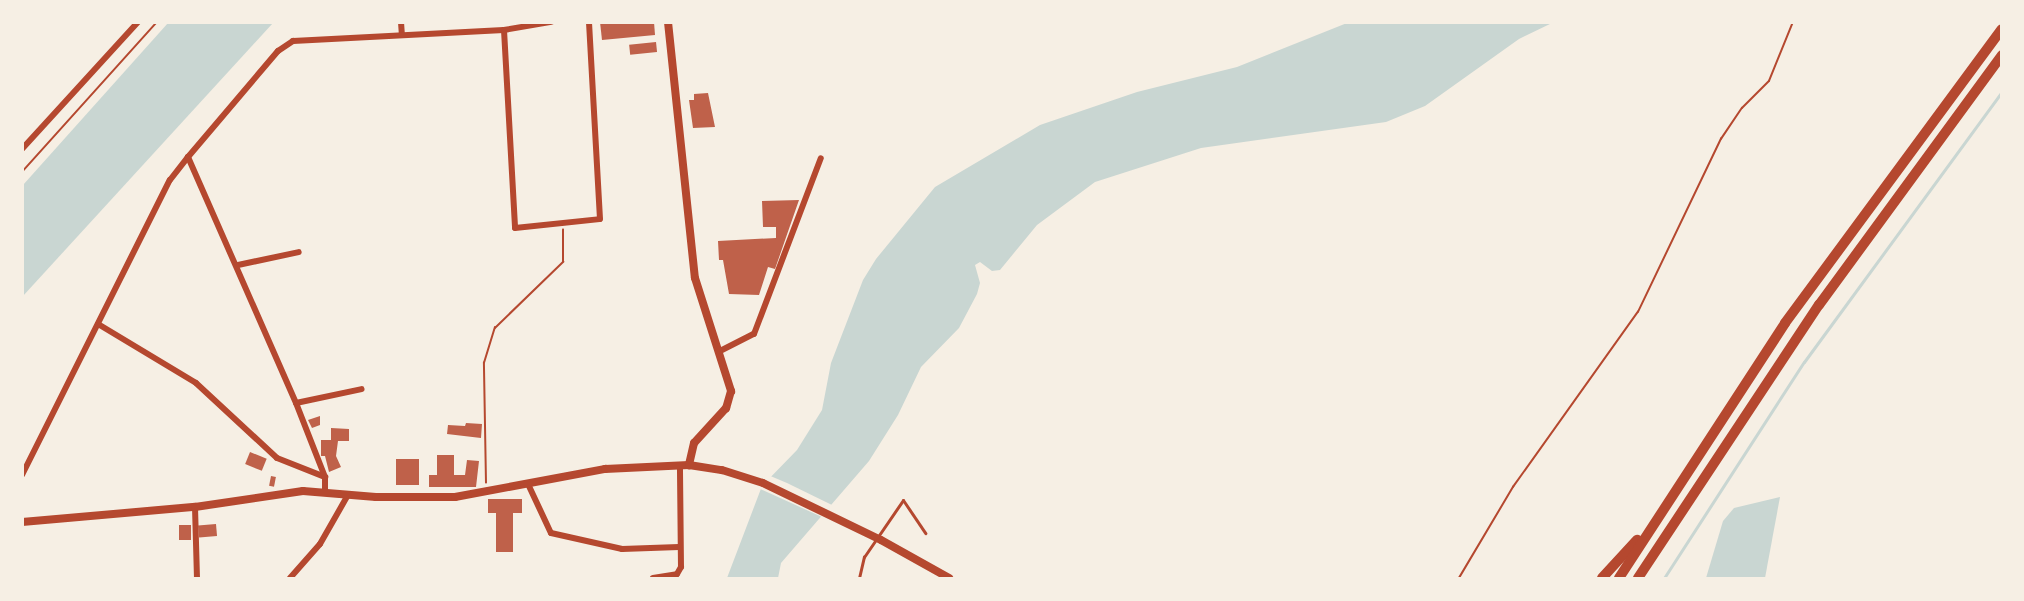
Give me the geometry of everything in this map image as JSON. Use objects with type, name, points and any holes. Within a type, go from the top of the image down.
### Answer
[{"type":"highway","points":[[1619,579],[1649,527],[1792,314],[2001,29]]},
{"type":"highway","points":[[1638,579],[1672,524],[1819,304],[2001,55]]},
{"type":"highway","points":[[1646,579],[1672,524]]},
{"type":"highway","points":[[1602,579],[1649,527]]},
{"type":"street","points":[[22,149],[138,22]]},
{"type":"street","points":[[401,22],[402,35]]},
{"type":"street","points":[[22,475],[170,180],[287,44],[302,40],[504,30],[551,22]]},
{"type":"street","points":[[504,30],[515,228],[563,220],[600,219],[589,22]]},
{"type":"street","points":[[653,579],[680,571],[679,547],[685,465],[694,443],[729,401],[730,381],[695,278],[668,22]]},
{"type":"street","points":[[188,157],[238,265],[296,403],[325,477],[325,491]]},
{"type":"street","points":[[720,351],[754,334],[821,158]]},
{"type":"street","points":[[238,265],[299,252]]},
{"type":"street","points":[[98,324],[196,383],[277,458],[325,477]]},
{"type":"street","points":[[296,403],[362,389]]},
{"type":"street","points":[[22,522],[195,507],[325,491],[394,498],[487,492],[605,469],[685,465],[722,470],[764,483],[875,537],[949,579]]},
{"type":"street","points":[[528,484],[551,533],[622,549],[679,547]]},
{"type":"street","points":[[290,579],[320,544],[348,495]]},
{"type":"street","points":[[195,507],[197,579]]},
{"type":"lane","points":[[862,579],[859,578],[864,557],[875,537],[903,500],[924,533]]},
{"type":"path","points":[[22,172],[157,22]]},
{"type":"path","points":[[1459,579],[1513,487],[1638,312],[1721,139],[1742,108],[1768,81],[1793,22]]},
{"type":"path","points":[[487,492],[484,363],[495,328],[563,262],[563,220]]},
{"type":"shaded area","points":[[168,23],[273,23],[23,296],[23,185]]},
{"type":"shaded area","points":[[1347,23],[1552,23],[1519,39],[1425,106],[1386,122],[1201,148],[1095,182],[1037,225],[1000,270],[992,271],[980,262],[975,265],[980,283],[977,294],[959,328],[921,367],[898,415],[869,461],[781,563],[778,578],[727,578],[762,486],[797,450],[822,410],[831,363],[863,280],[876,259],[935,187],[1040,125],[1137,92],[1237,67]]},
{"type":"shaded area","points":[[1780,497],[1765,578],[1706,578],[1723,521],[1734,508]]},
{"type":"pier","points":[[768,475],[832,505],[822,517],[758,488]]},
{"type":"building","points":[[600,22],[654,22],[655,35],[602,40]]},
{"type":"building","points":[[656,42],[657,52],[630,55],[629,45]]},
{"type":"building","points":[[708,93],[715,127],[693,128],[689,100],[694,100],[694,94]]},
{"type":"building","points":[[799,200],[775,269],[768,267],[759,295],[729,294],[723,260],[719,260],[718,241],[776,238],[776,227],[763,227],[762,201]]},
{"type":"building","points":[[320,416],[320,425],[312,428],[308,420]]},
{"type":"building","points":[[466,423],[482,424],[481,438],[447,434],[448,425],[465,426]]},
{"type":"building","points":[[331,428],[349,429],[349,441],[338,441],[336,456],[341,467],[329,472],[325,456],[321,456],[321,440],[331,440]]},
{"type":"building","points":[[250,452],[267,459],[262,471],[245,464]]},
{"type":"building","points":[[437,455],[454,455],[454,475],[465,475],[467,460],[479,461],[476,487],[429,487],[429,475],[437,475]]},
{"type":"building","points":[[396,459],[419,459],[419,485],[396,485]]},
{"type":"building","points":[[271,476],[276,477],[274,487],[269,486]]},
{"type":"building","points":[[488,499],[522,499],[522,513],[513,513],[513,552],[496,552],[496,513],[488,513]]},
{"type":"building","points":[[216,524],[217,536],[199,538],[198,526]]},
{"type":"building","points":[[179,525],[191,525],[191,540],[179,540]]},
{"type":"waterway","points":[[1664,578],[1804,362],[2002,91]]}]
